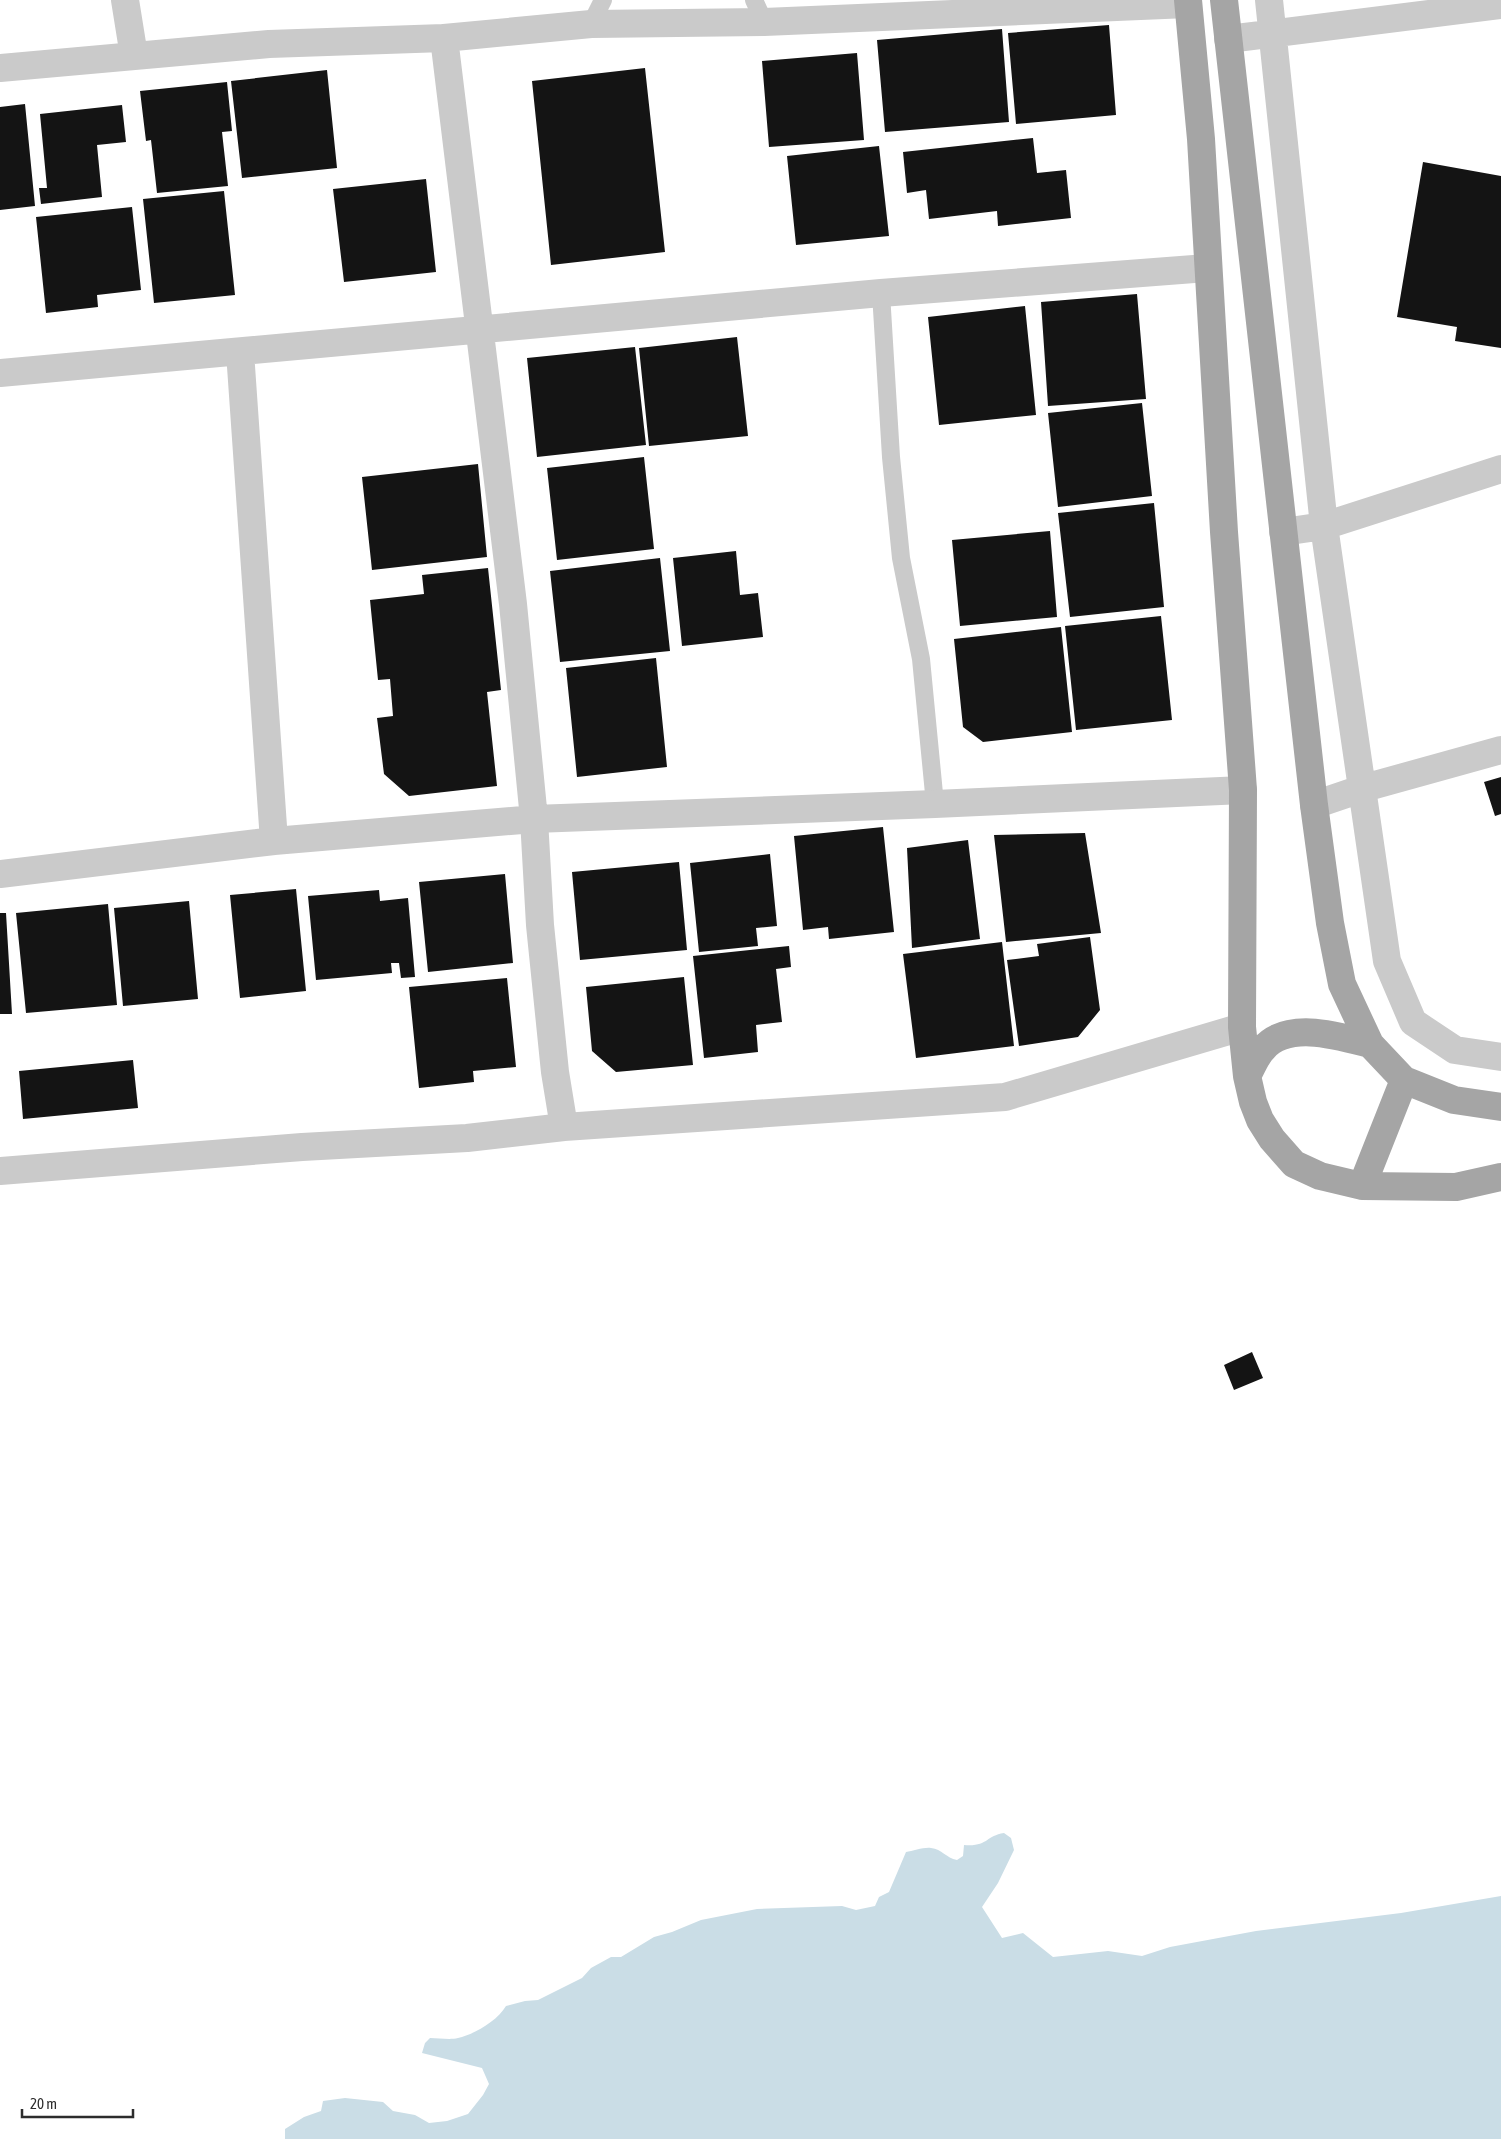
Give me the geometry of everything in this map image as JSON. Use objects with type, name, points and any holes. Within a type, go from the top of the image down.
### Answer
[{"type":"main road","points":[[1224,0],[1314,805],[1330,923],[1342,984],[1370,1044],[1404,1080],[1454,1100],[1501,1107]]},
{"type":"main road","points":[[1188,2],[1201,140],[1207,268],[1224,532],[1243,790],[1242,1027],[1247,1076],[1253,1102],[1260,1120],[1272,1139],[1294,1164],[1320,1176],[1362,1186],[1456,1187],[1501,1177]]},
{"type":"main road","points":[[1247,1076],[1262,1049],[1277,1037],[1303,1033],[1330,1033],[1370,1044]]},
{"type":"main road","points":[[1362,1186],[1404,1080]]},
{"type":"street","points":[[125,0],[134,56]]},
{"type":"street","points":[[1269,0],[1324,526],[1364,788],[1387,961],[1413,1022],[1455,1050],[1501,1057]]},
{"type":"street","points":[[0,68],[269,44],[444,38],[759,11],[1188,2]]},
{"type":"street","points":[[1228,39],[1501,5]]},
{"type":"street","points":[[444,38],[513,604],[534,819],[540,925],[555,1072],[564,1128]]},
{"type":"street","points":[[0,373],[881,293],[1207,268]]},
{"type":"street","points":[[240,352],[274,841]]},
{"type":"street","points":[[1283,532],[1324,526],[1501,469]]},
{"type":"street","points":[[1314,805],[1364,788],[1501,750]]},
{"type":"street","points":[[0,874],[274,841],[534,819],[1243,790]]},
{"type":"street","points":[[0,1171],[302,1147],[466,1138],[564,1128],[1005,1097],[1242,1027]]},
{"type":"lane","points":[[591,24],[603,0]]},
{"type":"lane","points":[[881,293],[901,558],[921,659],[935,804]]},
{"type":"shaded area","points":[[1004,1833],[1011,1838],[1014,1850],[998,1883],[982,1907],[1002,1938],[1023,1933],[1053,1957],[1108,1951],[1142,1956],[1170,1947],[1256,1931],[1401,1913],[1501,1896],[1501,2139],[285,2139],[285,2129],[304,2117],[321,2111],[323,2101],[345,2098],[383,2102],[393,2111],[415,2115],[429,2123],[447,2121],[468,2114],[489,2084],[482,2068],[422,2053],[425,2043],[430,2038],[455,2039],[465,2036],[491,2022],[506,2006],[538,2000],[582,1978],[591,1968],[611,1957],[621,1957],[654,1937],[701,1920],[757,1909],[842,1906],[856,1910],[875,1906],[879,1897],[889,1892],[906,1852],[931,1848],[957,1860],[963,1856],[964,1845],[982,1843],[993,1836]]},
{"type":"building","points":[[1109,25],[1116,115],[1016,124],[1008,33]]},
{"type":"building","points":[[1002,29],[1009,122],[885,132],[877,40]]},
{"type":"building","points":[[857,53],[864,140],[769,147],[762,61]]},
{"type":"building","points":[[645,68],[665,252],[551,265],[532,81]]},
{"type":"building","points":[[327,70],[337,168],[242,178],[231,81]]},
{"type":"building","points":[[227,82],[232,131],[222,132],[228,186],[157,193],[151,140],[146,141],[140,91]]},
{"type":"building","points":[[25,104],[35,206],[0,210],[0,107]]},
{"type":"building","points":[[122,105],[126,142],[97,145],[102,197],[41,204],[39,188],[47,188],[40,114]]},
{"type":"building","points":[[1033,138],[1037,173],[1066,170],[1071,218],[998,226],[997,211],[929,219],[926,190],[907,193],[903,152]]},
{"type":"building","points":[[879,146],[889,236],[796,245],[787,156]]},
{"type":"building","points":[[1423,162],[1501,176],[1501,348],[1455,341],[1457,327],[1397,317]]},
{"type":"building","points":[[426,179],[436,272],[344,282],[333,189]]},
{"type":"building","points":[[224,191],[235,295],[154,303],[143,199]]},
{"type":"building","points":[[132,207],[141,290],[97,295],[98,307],[46,313],[36,217]]},
{"type":"building","points":[[1137,294],[1146,399],[1048,406],[1041,302]]},
{"type":"building","points":[[1025,306],[1036,415],[939,425],[928,317]]},
{"type":"building","points":[[737,337],[748,436],[649,446],[639,348]]},
{"type":"building","points":[[635,347],[646,445],[537,457],[527,358]]},
{"type":"building","points":[[1142,403],[1152,496],[1058,507],[1048,413]]},
{"type":"building","points":[[644,457],[654,549],[557,560],[547,468]]},
{"type":"building","points":[[478,464],[487,557],[372,570],[362,477]]},
{"type":"building","points":[[1154,503],[1164,607],[1070,617],[1058,513]]},
{"type":"building","points":[[1050,531],[1057,617],[960,626],[952,540]]},
{"type":"building","points":[[736,551],[740,595],[758,593],[763,637],[682,646],[673,558]]},
{"type":"building","points":[[660,558],[670,651],[560,662],[550,571]]},
{"type":"building","points":[[488,568],[501,690],[487,692],[497,786],[409,796],[384,774],[377,718],[393,716],[390,679],[378,680],[370,600],[424,594],[422,575]]},
{"type":"building","points":[[1161,616],[1172,720],[1076,730],[1065,626]]},
{"type":"building","points":[[1061,627],[1072,732],[983,742],[963,727],[954,639]]},
{"type":"building","points":[[656,658],[667,767],[577,777],[566,668]]},
{"type":"building","points":[[1501,777],[1501,814],[1495,816],[1484,782]]},
{"type":"building","points":[[883,827],[894,932],[829,939],[828,927],[803,930],[794,836]]},
{"type":"building","points":[[1085,833],[1101,933],[1006,942],[994,835]]},
{"type":"building","points":[[968,840],[980,939],[912,948],[907,848]]},
{"type":"building","points":[[770,854],[777,926],[756,928],[758,946],[699,952],[690,863]]},
{"type":"building","points":[[679,862],[687,950],[580,960],[572,872]]},
{"type":"building","points":[[505,874],[513,963],[428,972],[419,882]]},
{"type":"building","points":[[296,889],[306,991],[240,998],[230,895]]},
{"type":"building","points":[[379,890],[380,901],[408,898],[415,977],[401,978],[399,963],[391,963],[392,973],[316,980],[308,896]]},
{"type":"building","points":[[189,901],[198,999],[123,1006],[114,908]]},
{"type":"building","points":[[108,904],[117,1005],[26,1013],[16,913]]},
{"type":"building","points":[[0,913],[6,913],[12,1014],[0,1014]]},
{"type":"building","points":[[1090,937],[1100,1010],[1078,1037],[1019,1046],[1007,960],[1039,956],[1037,944]]},
{"type":"building","points":[[1002,942],[1014,1046],[916,1058],[903,954]]},
{"type":"building","points":[[789,946],[791,967],[776,969],[782,1022],[756,1025],[758,1052],[704,1058],[693,956]]},
{"type":"building","points":[[684,977],[693,1065],[616,1072],[592,1051],[586,987]]},
{"type":"building","points":[[507,978],[516,1067],[473,1071],[474,1082],[419,1088],[409,987]]},
{"type":"building","points":[[133,1060],[138,1108],[23,1119],[19,1071]]},
{"type":"building","points":[[1252,1352],[1263,1378],[1234,1390],[1224,1365]]}]
